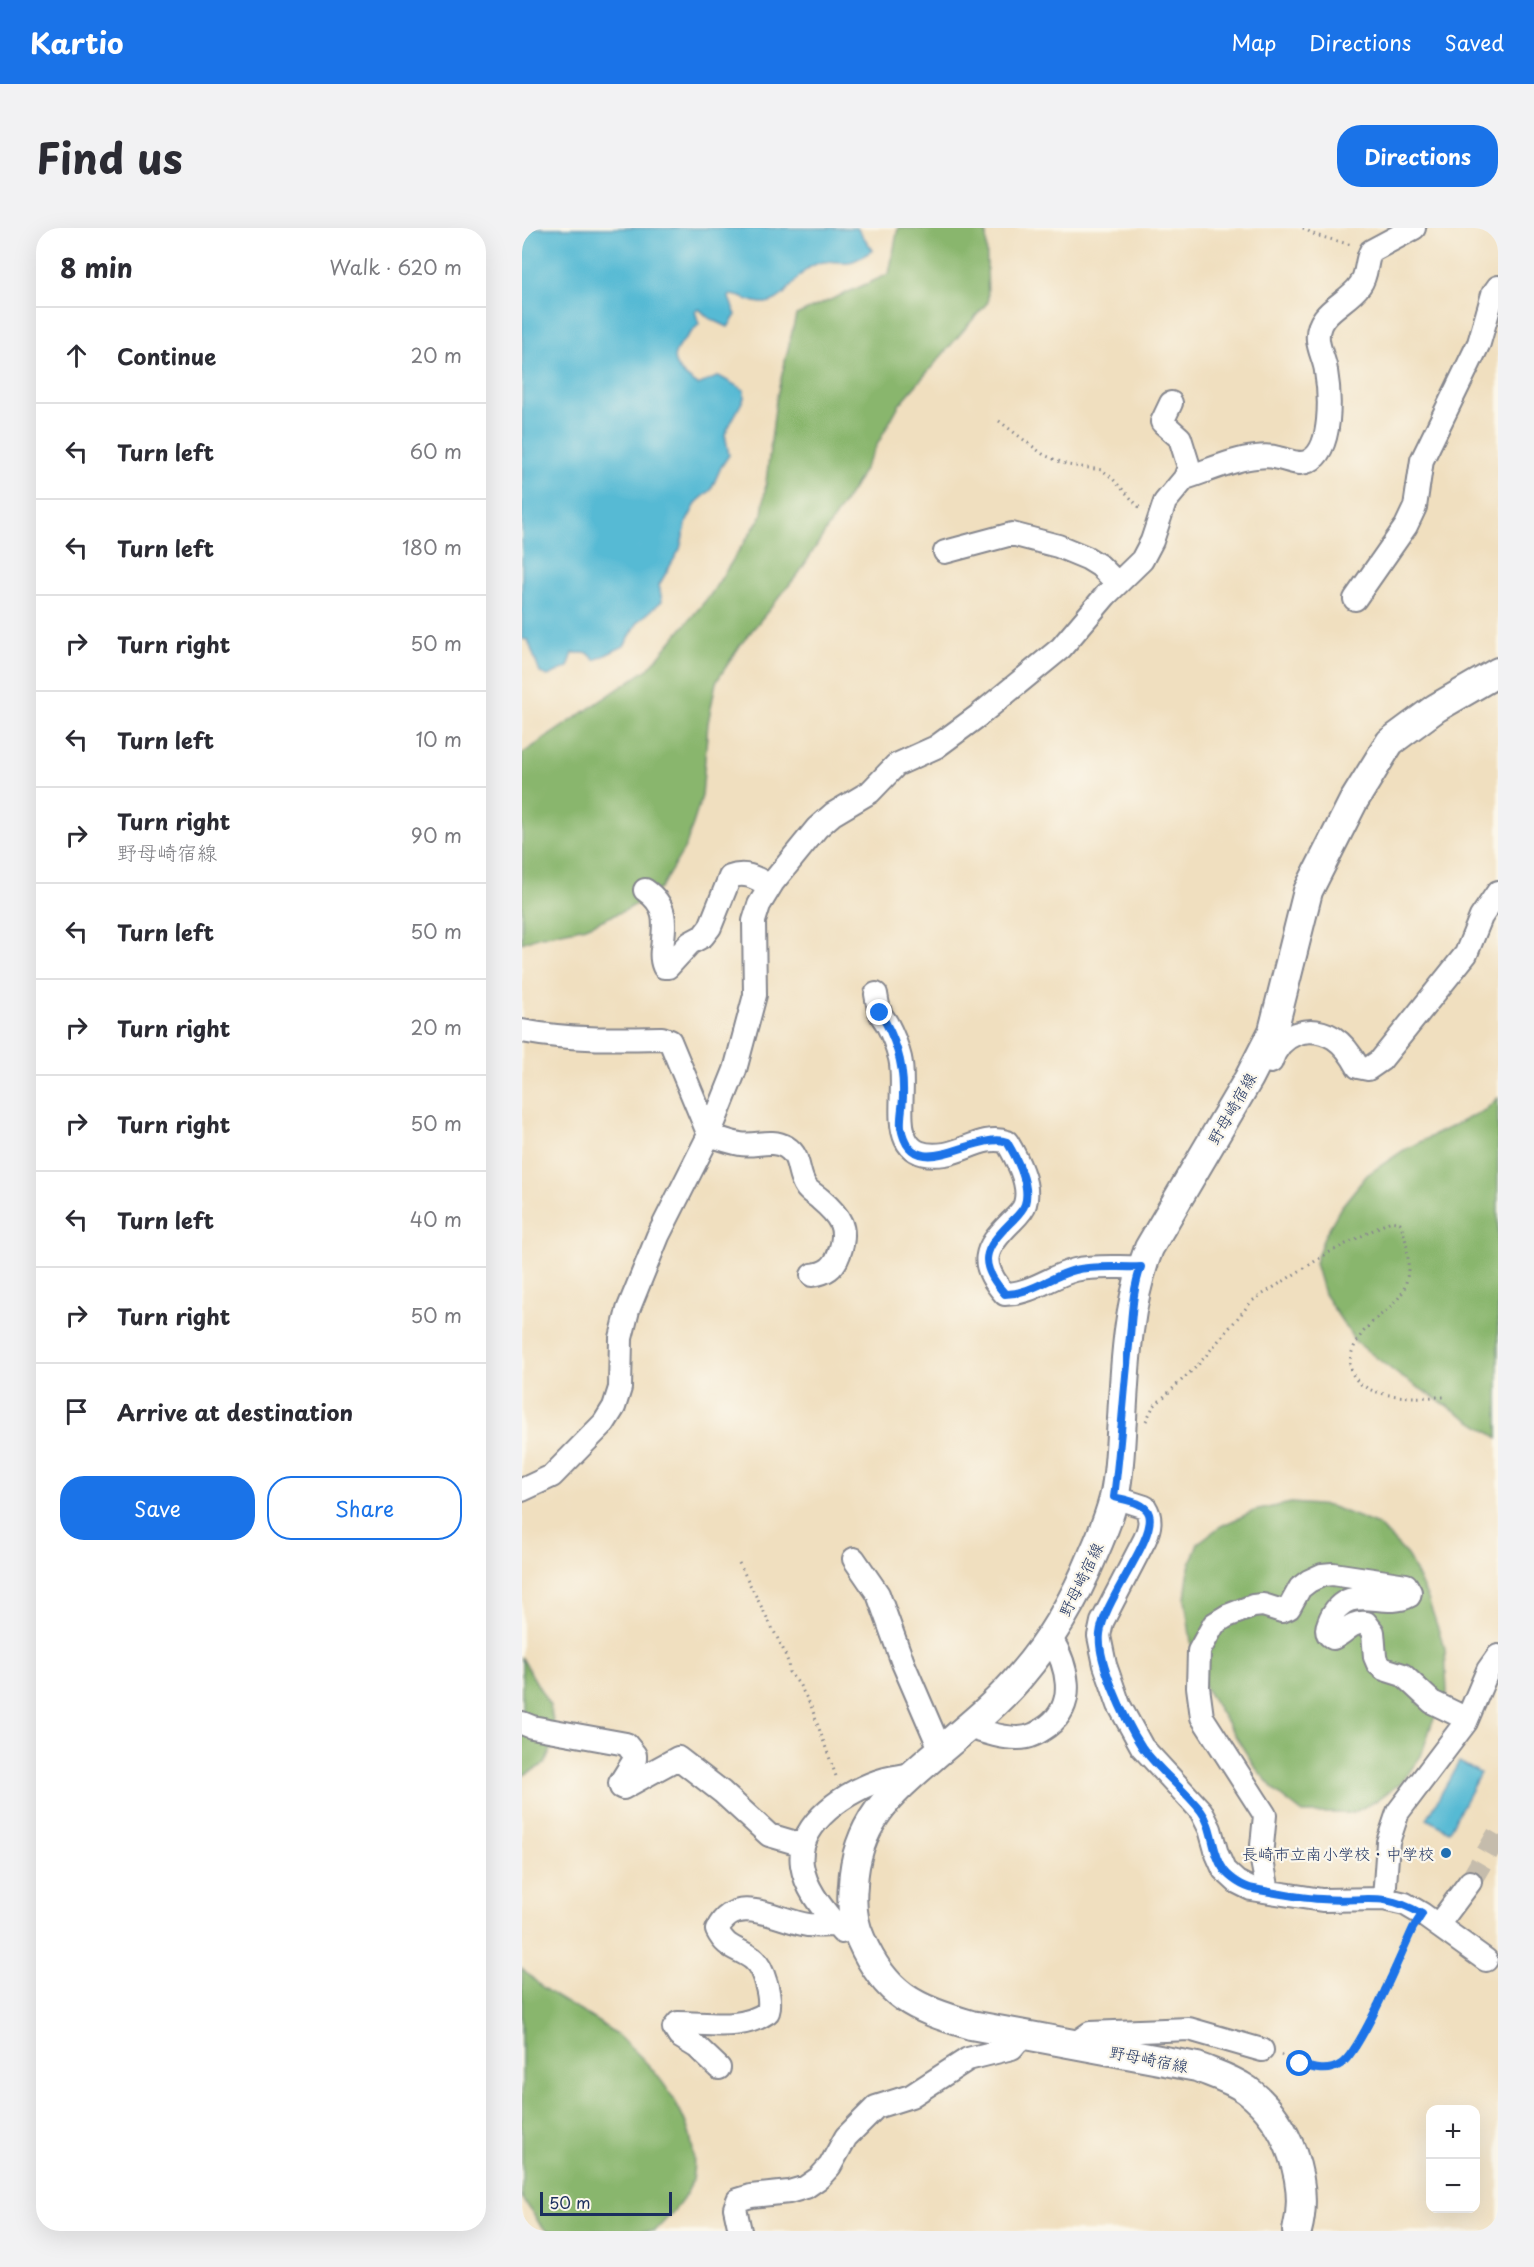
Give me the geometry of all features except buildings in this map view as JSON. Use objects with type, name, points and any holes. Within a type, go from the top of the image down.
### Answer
[{"type":"main road","name":"野母崎宿線","points":[[1297,2231],[1302,2199],[1297,2168],[1290,2148],[1265,2107],[1247,2090],[1226,2078],[1197,2067],[1022,2036],[950,2018],[911,2001],[894,1991],[882,1977],[871,1962],[861,1941],[853,1912],[853,1873],[858,1850],[879,1810],[912,1774],[968,1727],[1020,1677],[1051,1638],[1077,1592],[1106,1525],[1114,1497],[1119,1468],[1133,1302],[1141,1267],[1149,1248],[1253,1070],[1273,1030],[1308,891],[1353,802],[1389,742],[1436,708],[1498,672]]},
{"type":"street","points":[[1185,478],[1254,457],[1276,457],[1296,464],[1307,462],[1319,454],[1325,440],[1328,407],[1326,371],[1318,340],[1319,324],[1328,313],[1359,287],[1366,276],[1368,256],[1371,251],[1414,228]]},
{"type":"street","points":[[1355,599],[1406,526],[1415,507],[1422,460],[1479,343],[1493,294],[1498,287]]},
{"type":"street","points":[[522,1490],[552,1476],[604,1423],[614,1407],[620,1388],[621,1338],[628,1310],[658,1236],[709,1135],[735,1070],[755,995],[752,936],[754,921],[759,905],[770,886],[825,821],[870,792],[896,765],[936,747],[1061,648],[1117,584],[1142,560],[1152,541],[1165,502],[1185,478],[1189,467],[1180,438],[1162,422],[1171,403]]},
{"type":"street","points":[[945,552],[1012,534],[1058,546],[1087,558],[1100,566],[1117,584]]},
{"type":"street","points":[[645,890],[658,900],[663,910],[661,956],[664,967],[668,967],[690,943],[703,936],[711,927],[730,878],[744,874],[770,886]]},
{"type":"street","points":[[1253,1070],[1263,1071],[1270,1064],[1274,1051],[1291,1034],[1307,1032],[1323,1033],[1335,1039],[1346,1048],[1358,1067],[1368,1069],[1381,1060],[1466,954],[1481,917],[1498,891]]},
{"type":"street","points":[[876,994],[880,1013],[894,1038],[900,1058],[903,1075],[901,1123],[903,1136],[911,1148],[921,1155],[942,1154],[988,1140],[999,1139],[1007,1142],[1022,1172],[1025,1204],[1016,1217],[993,1240],[987,1257],[988,1268],[1005,1294],[1015,1294],[1032,1289],[1077,1270],[1141,1267]]},
{"type":"street","points":[[522,1031],[552,1037],[662,1038],[670,1041],[709,1135]]},
{"type":"street","points":[[709,1135],[740,1144],[780,1144],[796,1155],[806,1188],[839,1217],[843,1227],[843,1243],[832,1268],[812,1275]]},
{"type":"street","points":[[1114,1497],[1145,1507],[1150,1518],[1149,1530],[1145,1539],[1102,1622],[1099,1636],[1110,1684],[1142,1747],[1201,1811],[1210,1829],[1224,1870],[1237,1882],[1251,1889],[1322,1900],[1384,1899],[1405,1904],[1430,1919],[1486,1960]]},
{"type":"street","points":[[854,1559],[878,1594],[903,1663],[941,1751]]},
{"type":"street","points":[[1268,1891],[1261,1856],[1265,1815],[1210,1732],[1202,1717],[1199,1704],[1199,1651],[1214,1624],[1227,1616],[1253,1606],[1263,1605],[1282,1611],[1288,1608],[1300,1588],[1322,1575],[1333,1574],[1406,1585],[1410,1592],[1409,1596],[1402,1599],[1360,1597],[1345,1603],[1331,1617],[1326,1628],[1328,1633],[1333,1638],[1354,1623],[1366,1623],[1373,1632],[1375,1657],[1378,1664],[1384,1669],[1403,1675],[1432,1702],[1467,1719]]},
{"type":"street","points":[[968,1727],[1002,1737],[1020,1738],[1036,1735],[1052,1722],[1061,1710],[1068,1694],[1062,1657],[1051,1638]]},
{"type":"street","points":[[1384,1899],[1388,1842],[1398,1812],[1412,1791],[1450,1745],[1467,1719],[1488,1670],[1498,1656]]},
{"type":"street","points":[[522,1723],[532,1727],[626,1744],[635,1755],[620,1783],[623,1788],[678,1758],[722,1792],[769,1835],[803,1845]]},
{"type":"street","points":[[861,1941],[844,1933],[818,1903],[808,1886],[802,1866],[803,1845],[808,1831],[821,1816],[843,1798],[883,1780],[912,1774]]},
{"type":"street","points":[[1430,1919],[1470,1882]]},
{"type":"street","points":[[719,2068],[696,2047],[679,2036],[674,2028],[678,2023],[719,2025],[754,2020],[768,2012],[771,1998],[760,1966],[753,1959],[722,1941],[717,1930],[721,1921],[734,1913],[746,1910],[776,1915],[808,1925],[836,1925]]},
{"type":"street","points":[[1074,2044],[1090,2033],[1189,2029],[1262,2050]]},
{"type":"street","points":[[740,2231],[735,2208],[738,2200],[806,2187],[830,2166],[846,2137],[876,2107],[911,2096],[968,2059],[1012,2048],[1022,2036]]},
{"type":"path","points":[[1303,228],[1316,235],[1371,251]]},
{"type":"path","points":[[999,421],[1044,455],[1068,465],[1102,470],[1112,477],[1140,508],[1165,502]]},
{"type":"path","points":[[1145,1431],[1146,1420],[1153,1407],[1198,1365],[1252,1301],[1328,1253],[1391,1221],[1400,1222],[1404,1231],[1407,1267],[1404,1289],[1396,1302],[1376,1317],[1363,1332],[1350,1355],[1350,1371],[1358,1384],[1376,1392],[1405,1397],[1445,1397]]},
{"type":"path","points":[[739,1563],[783,1649],[789,1672],[811,1706],[843,1798]]},
{"type":"path","points":[[1262,2050],[1285,2056],[1316,2070],[1342,2064],[1360,2038],[1413,1928],[1430,1919]]},
{"type":"green space","points":[[898,228],[986,228],[988,302],[899,405],[854,487],[799,573],[741,644],[716,682],[708,723],[702,796],[686,846],[660,889],[628,909],[586,927],[537,937],[522,943],[522,754],[649,668],[711,594],[762,515],[776,400],[796,315],[889,274]]},
{"type":"green space","points":[[1498,1098],[1498,1438],[1400,1376],[1355,1341],[1324,1294],[1315,1263],[1324,1237],[1341,1207],[1367,1175],[1404,1150],[1485,1110]]},
{"type":"green space","points":[[1291,1503],[1330,1506],[1378,1525],[1407,1555],[1427,1596],[1445,1649],[1447,1693],[1432,1723],[1421,1756],[1402,1782],[1377,1800],[1353,1813],[1303,1813],[1276,1792],[1255,1767],[1200,1680],[1191,1642],[1185,1599],[1189,1567],[1198,1543],[1221,1526],[1254,1511]]},
{"type":"green space","points":[[522,1658],[550,1706],[556,1737],[545,1764],[522,1776]]},
{"type":"green space","points":[[522,1968],[542,1987],[609,2029],[633,2049],[662,2082],[684,2119],[691,2139],[694,2159],[692,2180],[682,2201],[655,2231],[547,2231],[522,2197]]},
{"type":"water","points":[[522,228],[857,228],[873,250],[851,262],[828,261],[816,264],[802,273],[786,292],[773,301],[760,303],[730,295],[729,298],[736,315],[728,327],[709,318],[699,309],[695,311],[699,324],[677,349],[674,356],[675,362],[678,369],[698,385],[719,376],[744,390],[744,398],[725,434],[729,455],[711,490],[697,502],[687,521],[680,549],[659,585],[662,601],[638,622],[624,646],[595,660],[588,653],[573,653],[568,667],[548,676],[540,673],[528,640],[522,639]]},
{"type":"water","points":[[1459,1762],[1480,1773],[1449,1831],[1427,1819]]},
{"type":"tunnel","points":[[1470,1882],[1498,1834]]},
{"type":"place","name":"長崎市立南小学校・中学校","points":[[1446,1853]]},
{"type":"route","points":[[880,1013],[894,1038],[900,1058],[903,1075],[901,1123],[903,1136],[911,1148],[921,1155],[942,1154],[955,1152],[988,1140],[999,1139],[1007,1142],[1014,1154],[1022,1172],[1025,1204],[1016,1217],[993,1240],[987,1257],[988,1268],[1005,1294],[1015,1294],[1032,1289],[1077,1270],[1141,1267],[1133,1302],[1119,1468],[1114,1497],[1145,1507],[1150,1518],[1149,1530],[1107,1608],[1099,1636],[1110,1684],[1142,1747],[1201,1811],[1210,1829],[1224,1870],[1237,1882],[1251,1889],[1322,1900],[1384,1899],[1405,1904],[1422,1914],[1360,2038],[1347,2058],[1342,2064],[1316,2070],[1300,2064]]}]
